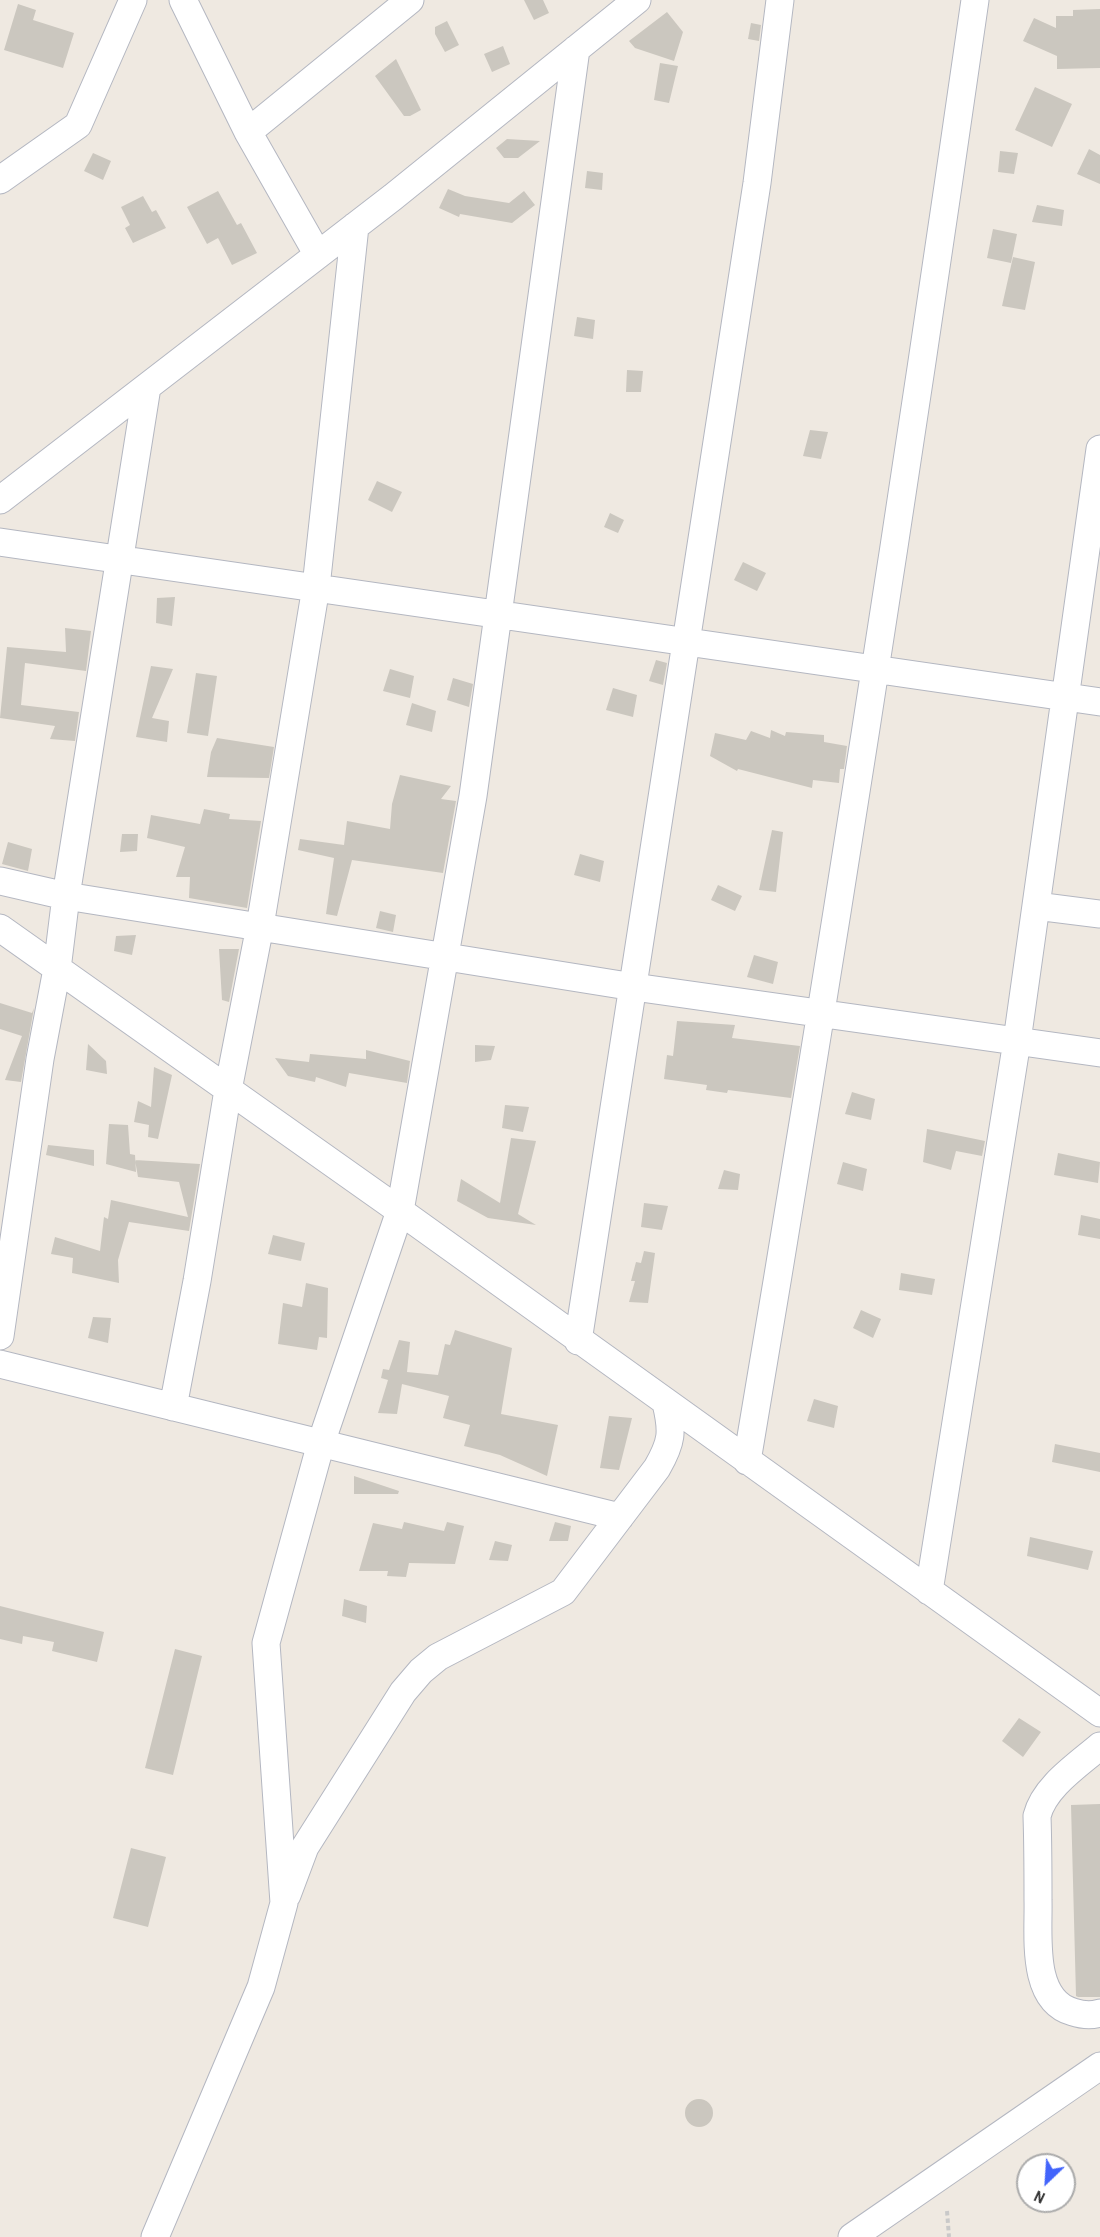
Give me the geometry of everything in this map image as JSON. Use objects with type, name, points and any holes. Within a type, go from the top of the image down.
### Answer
[{"type":"street","points":[[0,180],[78,125],[133,0]]},
{"type":"street","points":[[183,0],[248,132],[318,255]]},
{"type":"street","points":[[248,132],[410,0]]},
{"type":"street","points":[[0,500],[355,226],[637,0]]},
{"type":"street","points":[[578,1341],[757,183],[780,0]]},
{"type":"street","points":[[747,1461],[822,1014],[876,668],[975,0]]},
{"type":"street","points":[[284,1903],[266,1643],[321,1443],[400,1211],[446,957],[499,614],[576,49]]},
{"type":"street","points":[[172,1407],[198,1281],[228,1090],[260,927],[316,587],[355,226]]},
{"type":"street","points":[[0,1336],[40,1059],[57,969],[66,896],[147,387]]},
{"type":"street","points":[[929,1592],[1017,1041],[1100,449]]},
{"type":"street","points":[[0,542],[1100,702]]},
{"type":"street","points":[[0,881],[66,896],[633,987],[1100,1053]]},
{"type":"street","points":[[1036,906],[1100,914]]},
{"type":"street","points":[[0,928],[400,1211],[578,1341],[1100,1713]]},
{"type":"street","points":[[0,1364],[620,1517]]},
{"type":"street","points":[[155,2237],[261,1987],[284,1903],[305,1847],[403,1692],[421,1671],[438,1658],[563,1592],[657,1468],[669,1447],[672,1427],[666,1403]]},
{"type":"street","points":[[1100,1746],[1056,1786],[1040,1807],[1037,1816],[1039,1960],[1045,1984],[1050,1996],[1066,2010],[1082,2015],[1100,2013]]},
{"type":"street","points":[[852,2237],[1100,2066]]},
{"type":"path","points":[[947,2211],[949,2237]]},
{"type":"building","points":[[524,0],[543,0],[549,13],[534,20]]},
{"type":"building","points":[[18,4],[36,10],[33,20],[74,33],[63,68],[4,50]]},
{"type":"building","points":[[1100,9],[1100,68],[1057,69],[1057,56],[1023,41],[1034,18],[1056,28],[1056,16],[1073,16],[1073,10]]},
{"type":"building","points":[[667,12],[683,32],[674,61],[635,48],[629,41]]},
{"type":"building","points":[[447,21],[459,45],[445,52],[435,34],[435,27]]},
{"type":"building","points":[[751,23],[761,25],[759,41],[748,39]]},
{"type":"building","points":[[503,46],[510,64],[492,72],[484,54]]},
{"type":"building","points":[[396,59],[421,110],[410,116],[404,116],[375,76]]},
{"type":"building","points":[[660,63],[678,66],[669,103],[654,100]]},
{"type":"building","points":[[1035,87],[1072,104],[1052,147],[1015,130]]},
{"type":"building","points":[[507,139],[540,141],[518,158],[504,158],[496,148]]},
{"type":"building","points":[[1089,149],[1100,155],[1100,184],[1077,174]]},
{"type":"building","points":[[1000,151],[1018,153],[1014,174],[998,172]]},
{"type":"building","points":[[93,153],[111,161],[103,180],[84,171]]},
{"type":"building","points":[[587,171],[603,173],[602,190],[585,188]]},
{"type":"building","points":[[448,189],[465,196],[509,203],[524,191],[535,205],[512,223],[460,214],[459,217],[439,208]]},
{"type":"building","points":[[218,191],[237,225],[241,223],[257,253],[232,265],[218,238],[207,244],[187,207]]},
{"type":"building","points":[[143,196],[152,212],[156,210],[166,228],[133,243],[125,228],[130,225],[121,207]]},
{"type":"building","points":[[1037,205],[1064,210],[1062,226],[1032,222]]},
{"type":"building","points":[[993,229],[1017,234],[1011,263],[987,258]]},
{"type":"building","points":[[1013,257],[1035,262],[1025,310],[1002,306]]},
{"type":"building","points":[[577,317],[595,320],[593,339],[574,336]]},
{"type":"building","points":[[627,370],[643,371],[641,392],[626,392]]},
{"type":"building","points":[[810,430],[828,432],[821,459],[803,456]]},
{"type":"building","points":[[377,481],[402,492],[392,512],[368,500]]},
{"type":"building","points":[[610,513],[624,520],[618,533],[604,527]]},
{"type":"building","points":[[743,562],[766,573],[757,591],[734,580]]},
{"type":"building","points":[[175,597],[172,626],[156,623],[157,598]]},
{"type":"building","points":[[65,628],[91,631],[86,671],[25,663],[21,705],[79,712],[75,741],[50,739],[55,726],[0,718],[7,647],[66,652]]},
{"type":"building","points":[[656,660],[667,663],[663,685],[649,681]]},
{"type":"building","points":[[151,666],[173,669],[152,718],[169,721],[167,742],[136,737]]},
{"type":"building","points":[[390,669],[414,676],[410,698],[383,691]]},
{"type":"building","points":[[196,673],[217,676],[208,736],[187,733]]},
{"type":"building","points":[[453,678],[473,684],[469,707],[447,700]]},
{"type":"building","points":[[613,688],[637,695],[633,717],[606,710]]},
{"type":"building","points":[[412,703],[436,711],[432,732],[406,725]]},
{"type":"building","points":[[771,730],[785,736],[786,732],[824,735],[824,742],[847,746],[844,769],[840,769],[839,783],[813,780],[812,788],[738,769],[737,771],[710,756],[715,733],[746,740],[751,731],[770,738]]},
{"type":"building","points":[[217,738],[274,747],[269,778],[207,777],[211,752]]},
{"type":"building","points":[[400,775],[451,786],[441,799],[456,801],[443,873],[352,860],[337,916],[326,914],[334,858],[298,850],[300,839],[344,845],[347,821],[390,829],[392,804]]},
{"type":"building","points":[[204,809],[230,814],[229,819],[261,821],[247,908],[189,898],[190,877],[176,877],[185,847],[147,838],[151,815],[200,824]]},
{"type":"building","points":[[772,830],[783,832],[776,892],[759,890]]},
{"type":"building","points":[[122,834],[138,834],[137,851],[120,852]]},
{"type":"building","points":[[8,842],[32,849],[28,871],[2,864]]},
{"type":"building","points":[[580,854],[604,861],[600,882],[574,875]]},
{"type":"building","points":[[718,885],[742,896],[735,911],[711,900]]},
{"type":"building","points":[[380,911],[396,915],[393,932],[376,928]]},
{"type":"building","points":[[136,935],[132,955],[114,951],[116,936]]},
{"type":"building","points":[[219,949],[239,949],[229,1002],[222,1000]]},
{"type":"building","points":[[754,955],[778,962],[773,984],[747,977]]},
{"type":"building","points":[[0,1003],[32,1013],[34,1008],[21,1082],[5,1080],[22,1036],[0,1029]]},
{"type":"building","points":[[677,1021],[735,1025],[732,1038],[800,1046],[791,1098],[728,1090],[727,1093],[706,1090],[707,1085],[664,1079],[667,1055],[673,1056]]},
{"type":"building","points":[[88,1044],[106,1061],[107,1074],[86,1070]]},
{"type":"building","points":[[475,1045],[495,1046],[491,1060],[475,1062]]},
{"type":"building","points":[[366,1050],[410,1061],[407,1083],[349,1073],[346,1087],[316,1077],[315,1082],[288,1076],[275,1058],[309,1062],[310,1054],[366,1059]]},
{"type":"building","points":[[154,1067],[172,1075],[158,1139],[148,1137],[149,1125],[134,1122],[138,1101],[151,1107]]},
{"type":"building","points":[[852,1092],[875,1099],[871,1120],[845,1114]]},
{"type":"building","points":[[505,1105],[529,1107],[523,1132],[502,1128]]},
{"type":"building","points":[[109,1124],[128,1125],[130,1154],[135,1155],[136,1172],[106,1164]]},
{"type":"building","points":[[927,1129],[985,1141],[982,1156],[956,1151],[951,1170],[923,1162]]},
{"type":"building","points":[[511,1138],[536,1141],[518,1214],[536,1225],[488,1218],[457,1201],[461,1179],[500,1203]]},
{"type":"building","points":[[48,1145],[94,1150],[94,1166],[46,1155]]},
{"type":"building","points":[[1058,1153],[1100,1162],[1098,1183],[1054,1175]]},
{"type":"building","points":[[135,1160],[200,1164],[189,1231],[129,1222],[118,1260],[119,1283],[72,1273],[73,1258],[51,1254],[55,1237],[100,1251],[104,1217],[108,1219],[111,1200],[188,1217],[179,1182],[138,1177]]},
{"type":"building","points":[[843,1162],[867,1169],[863,1191],[837,1184]]},
{"type":"building","points":[[724,1170],[740,1174],[738,1190],[718,1189]]},
{"type":"building","points":[[644,1203],[668,1206],[662,1230],[641,1227]]},
{"type":"building","points":[[1081,1215],[1100,1219],[1100,1239],[1078,1235]]},
{"type":"building","points":[[273,1235],[305,1243],[301,1261],[268,1254]]},
{"type":"building","points":[[644,1251],[655,1253],[648,1303],[629,1302],[635,1281],[631,1281],[636,1262],[641,1263]]},
{"type":"building","points":[[901,1273],[935,1279],[932,1295],[899,1290]]},
{"type":"building","points":[[306,1283],[328,1288],[327,1338],[319,1337],[317,1350],[278,1344],[283,1303],[302,1307]]},
{"type":"building","points":[[861,1310],[881,1319],[873,1338],[853,1328]]},
{"type":"building","points":[[93,1317],[111,1318],[108,1343],[88,1338]]},
{"type":"building","points":[[455,1330],[512,1348],[501,1414],[558,1425],[547,1476],[500,1455],[464,1446],[470,1425],[443,1418],[449,1396],[402,1384],[397,1414],[378,1413],[388,1380],[381,1378],[383,1369],[389,1370],[399,1340],[410,1342],[407,1372],[438,1375],[445,1344],[450,1345]]},
{"type":"building","points":[[814,1399],[838,1406],[834,1428],[807,1421]]},
{"type":"building","points":[[609,1416],[632,1418],[619,1470],[600,1468]]},
{"type":"building","points":[[1055,1444],[1100,1453],[1100,1472],[1052,1462]]},
{"type":"building","points":[[354,1476],[399,1491],[398,1494],[354,1494]]},
{"type":"building","points":[[404,1522],[444,1531],[447,1522],[464,1526],[455,1564],[409,1563],[406,1577],[387,1576],[388,1571],[359,1571],[373,1523],[402,1529]]},
{"type":"building","points":[[555,1522],[571,1526],[568,1541],[549,1541]]},
{"type":"building","points":[[1030,1537],[1093,1551],[1088,1570],[1027,1556]]},
{"type":"building","points":[[495,1541],[512,1545],[508,1561],[489,1560]]},
{"type":"building","points":[[344,1599],[367,1606],[366,1623],[342,1616]]},
{"type":"building","points":[[0,1606],[104,1632],[97,1662],[52,1651],[54,1642],[23,1636],[22,1644],[0,1639]]},
{"type":"building","points":[[175,1649],[202,1656],[173,1775],[145,1768]]},
{"type":"building","points":[[1019,1718],[1041,1732],[1023,1757],[1002,1741]]},
{"type":"building","points":[[1100,1804],[1100,1997],[1078,1997],[1076,1996],[1071,1805]]},
{"type":"building","points":[[131,1848],[166,1857],[148,1927],[113,1918]]},
{"type":"building","points":[[699,2099],[709,2103],[713,2113],[709,2123],[699,2127],[689,2123],[685,2113],[689,2103]]}]
